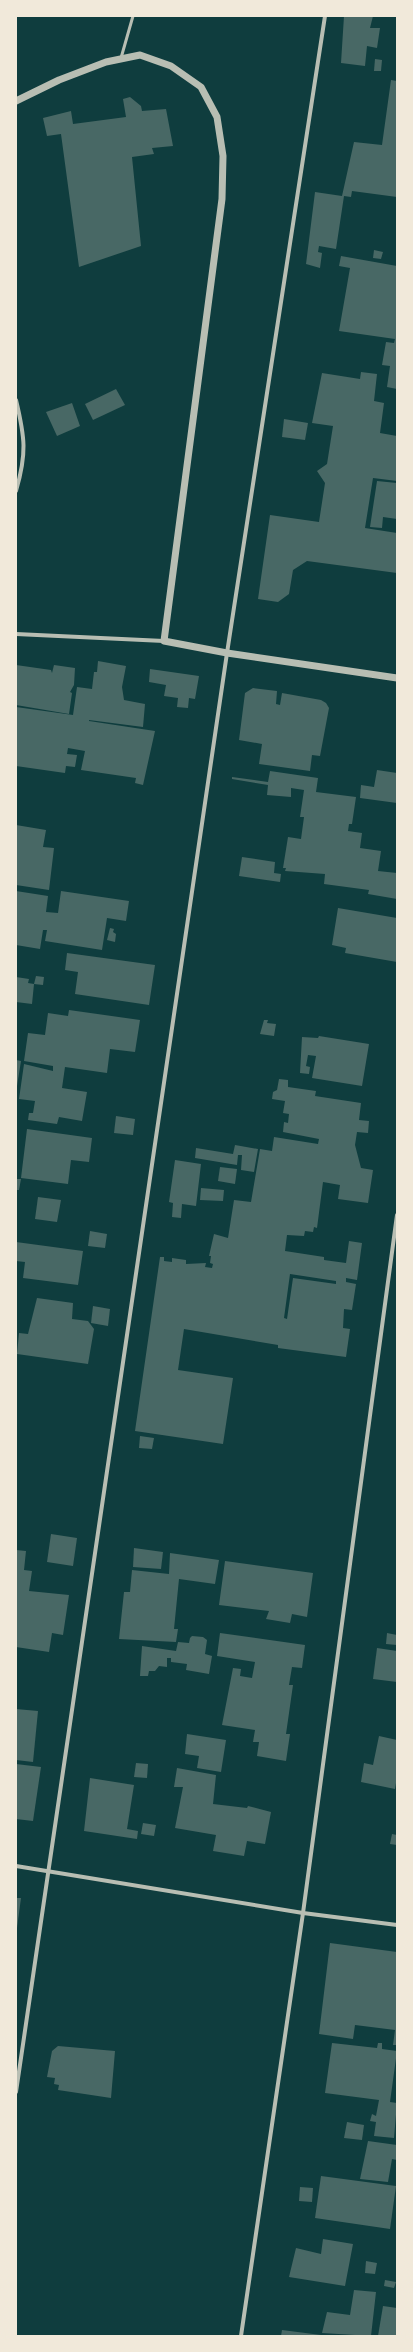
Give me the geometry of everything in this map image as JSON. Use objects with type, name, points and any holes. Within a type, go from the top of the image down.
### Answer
[{"type":"street","points":[[16,2092],[227,653],[325,16]]},
{"type":"street","points":[[16,101],[59,80],[106,62],[140,55],[171,66],[201,87],[217,117],[223,156],[222,199],[164,641]]},
{"type":"street","points":[[16,400],[23,429],[24,462],[16,491]]},
{"type":"street","points":[[16,634],[164,641],[227,653],[397,678]]},
{"type":"street","points":[[241,2336],[303,1912],[397,1215]]},
{"type":"street","points":[[16,1866],[303,1912],[397,1925]]},
{"type":"lane","points":[[120,60],[133,16]]},
{"type":"building","points":[[344,16],[373,16],[370,28],[380,28],[377,48],[367,46],[365,66],[341,63]]},
{"type":"building","points":[[375,59],[382,60],[381,71],[374,71]]},
{"type":"building","points":[[391,80],[397,81],[397,197],[352,191],[351,197],[344,196],[336,249],[319,246],[318,252],[322,253],[320,268],[306,264],[315,192],[342,196],[354,142],[382,145]]},
{"type":"building","points":[[130,97],[141,106],[142,111],[166,109],[173,146],[152,148],[154,154],[132,157],[141,246],[79,267],[61,134],[47,136],[43,118],[71,111],[73,124],[126,117],[123,99]]},
{"type":"building","points":[[374,250],[383,252],[381,259],[373,258]]},
{"type":"building","points":[[341,256],[397,266],[397,389],[387,387],[390,366],[382,365],[386,342],[394,343],[395,339],[339,331],[350,268],[339,266]]},
{"type":"building","points":[[361,372],[377,374],[374,401],[384,403],[380,433],[397,436],[397,481],[373,478],[365,528],[397,533],[397,573],[307,561],[293,570],[289,594],[278,602],[258,599],[270,515],[319,522],[325,483],[317,471],[327,464],[333,426],[312,423],[322,373],[360,379]]},
{"type":"building","points":[[116,389],[125,405],[93,420],[85,404]]},
{"type":"building","points":[[72,403],[80,426],[57,436],[46,412]]},
{"type":"building","points":[[284,419],[308,423],[305,440],[282,437]]},
{"type":"building","points":[[377,481],[397,483],[397,519],[383,517],[382,528],[370,527]]},
{"type":"building","points":[[98,661],[126,666],[122,687],[124,700],[145,704],[143,727],[89,721],[155,731],[143,785],[135,783],[136,778],[81,770],[85,751],[68,748],[67,754],[77,755],[75,767],[66,766],[65,773],[16,766],[16,707],[73,715],[77,687],[92,689],[94,672],[97,672]]},
{"type":"building","points":[[16,665],[51,670],[52,673],[54,665],[75,668],[74,685],[70,692],[72,693],[69,714],[16,705]]},
{"type":"building","points":[[150,669],[199,676],[195,699],[189,698],[188,708],[177,707],[178,698],[164,696],[166,685],[149,682]]},
{"type":"building","points":[[253,688],[277,691],[276,704],[280,705],[282,693],[321,700],[326,703],[329,708],[320,756],[312,755],[310,771],[259,764],[262,744],[239,740],[245,693]]},
{"type":"building","points":[[377,770],[397,773],[397,803],[360,798],[361,785],[374,787]]},
{"type":"building","points":[[270,771],[318,778],[316,792],[356,797],[352,824],[349,824],[348,831],[362,833],[360,848],[381,851],[378,871],[397,873],[397,899],[368,894],[369,890],[324,884],[325,874],[285,871],[286,868],[283,868],[288,837],[301,839],[304,817],[300,817],[304,790],[291,788],[291,797],[267,795],[268,785],[232,779],[232,777],[268,782]]},
{"type":"building","points":[[16,825],[46,830],[43,847],[54,848],[49,890],[16,885]]},
{"type":"building","points":[[242,857],[275,862],[274,873],[281,874],[280,882],[239,876]]},
{"type":"building","points":[[16,891],[48,896],[46,912],[58,913],[61,891],[129,901],[126,921],[107,918],[102,950],[45,941],[47,930],[43,930],[40,949],[16,945]]},
{"type":"building","points":[[338,908],[397,918],[397,962],[345,953],[346,948],[332,945]]},
{"type":"building","points":[[110,928],[114,929],[113,932],[116,934],[115,942],[107,940]]},
{"type":"building","points":[[67,953],[155,965],[149,1005],[75,994],[78,972],[65,970]]},
{"type":"building","points":[[36,976],[44,977],[43,985],[34,984]]},
{"type":"building","points":[[16,977],[29,979],[28,983],[34,984],[32,1004],[16,1002]]},
{"type":"building","points":[[69,1010],[140,1020],[135,1052],[110,1049],[107,1073],[65,1067],[62,1088],[87,1092],[82,1121],[59,1117],[57,1124],[28,1120],[29,1113],[33,1113],[35,1101],[19,1099],[24,1064],[53,1071],[53,1066],[24,1061],[28,1033],[45,1035],[48,1013],[68,1016]]},
{"type":"building","points":[[264,1020],[268,1020],[267,1023],[276,1024],[274,1036],[260,1034]]},
{"type":"building","points":[[319,1036],[369,1044],[362,1086],[312,1078],[316,1056],[308,1055],[306,1066],[310,1067],[309,1074],[300,1073],[302,1037],[318,1038]]},
{"type":"building","points":[[16,1060],[21,1061],[17,1086],[16,1086]]},
{"type":"building","points":[[279,1079],[288,1080],[288,1087],[316,1091],[315,1096],[361,1103],[359,1120],[369,1121],[368,1133],[357,1132],[355,1145],[361,1168],[373,1170],[368,1203],[338,1199],[340,1185],[323,1182],[317,1228],[314,1227],[313,1232],[305,1231],[304,1236],[287,1235],[285,1251],[324,1257],[324,1260],[346,1263],[349,1241],[362,1243],[357,1280],[346,1278],[346,1282],[356,1284],[352,1310],[344,1309],[343,1328],[350,1329],[346,1357],[278,1348],[278,1345],[184,1329],[178,1370],[233,1378],[223,1444],[135,1431],[160,1257],[164,1257],[164,1261],[172,1262],[172,1258],[186,1260],[186,1264],[206,1263],[205,1267],[212,1268],[213,1264],[210,1263],[211,1256],[209,1256],[214,1234],[228,1238],[234,1200],[251,1202],[260,1149],[272,1151],[274,1137],[318,1144],[319,1139],[283,1132],[284,1122],[288,1123],[289,1114],[283,1113],[285,1101],[272,1099],[273,1092],[277,1090]],"holes":[[[290,1274],[336,1281],[336,1284],[293,1278],[287,1319],[284,1318]]]},
{"type":"building","points":[[116,1116],[135,1119],[133,1135],[114,1133]]},
{"type":"building","points":[[27,1129],[92,1138],[89,1162],[71,1160],[68,1184],[21,1178]]},
{"type":"building","points":[[235,1145],[258,1149],[254,1172],[241,1170],[242,1155],[238,1155],[237,1165],[195,1158],[196,1148],[233,1154]]},
{"type":"building","points":[[175,1160],[201,1164],[196,1206],[182,1204],[181,1218],[172,1217],[173,1203],[169,1202]]},
{"type":"building","points":[[220,1167],[237,1169],[235,1184],[218,1181]]},
{"type":"building","points":[[16,1179],[21,1179],[19,1190],[16,1190]]},
{"type":"building","points":[[201,1188],[224,1190],[223,1201],[200,1200]]},
{"type":"building","points":[[38,1197],[61,1200],[57,1222],[35,1219]]},
{"type":"building","points":[[90,1231],[107,1234],[105,1248],[88,1246]]},
{"type":"building","points":[[16,1242],[83,1251],[78,1285],[23,1278],[25,1262],[16,1261]]},
{"type":"building","points":[[37,1298],[73,1303],[72,1319],[88,1321],[94,1329],[88,1364],[17,1354],[19,1333],[28,1334]]},
{"type":"building","points":[[93,1306],[110,1309],[108,1326],[91,1323]]},
{"type":"building","points":[[140,1436],[154,1438],[152,1449],[139,1448]]},
{"type":"building","points":[[51,1534],[77,1538],[73,1566],[47,1562]]},
{"type":"building","points":[[134,1548],[163,1552],[161,1569],[133,1567]]},
{"type":"building","points":[[16,1550],[26,1551],[24,1570],[32,1571],[29,1591],[69,1595],[63,1635],[52,1633],[49,1652],[16,1647]]},
{"type":"building","points":[[170,1553],[219,1560],[215,1584],[179,1579],[174,1629],[178,1629],[176,1642],[119,1639],[124,1592],[130,1592],[132,1570],[169,1574]]},
{"type":"building","points":[[225,1561],[313,1573],[307,1617],[292,1614],[290,1623],[266,1619],[269,1611],[219,1605]]},
{"type":"building","points":[[220,1633],[305,1645],[302,1668],[292,1667],[289,1685],[293,1685],[286,1734],[290,1734],[286,1761],[257,1756],[259,1742],[253,1742],[255,1730],[222,1725],[233,1668],[241,1669],[240,1676],[252,1678],[255,1662],[217,1656]]},
{"type":"building","points":[[387,1633],[397,1635],[397,1645],[386,1644]]},
{"type":"building","points":[[192,1636],[203,1637],[207,1640],[205,1654],[212,1656],[209,1674],[186,1670],[187,1664],[171,1662],[171,1658],[167,1658],[167,1667],[159,1666],[155,1671],[149,1671],[148,1676],[140,1676],[142,1646],[176,1651],[178,1642],[189,1643]]},
{"type":"building","points":[[377,1648],[397,1651],[397,1682],[373,1679]]},
{"type":"building","points":[[16,1709],[38,1711],[33,1762],[16,1760]]},
{"type":"building","points":[[187,1734],[226,1740],[221,1772],[197,1768],[199,1756],[185,1754]]},
{"type":"building","points":[[379,1736],[397,1740],[397,1777],[395,1789],[361,1782],[364,1763],[373,1765]]},
{"type":"building","points":[[136,1763],[148,1764],[147,1778],[134,1777]]},
{"type":"building","points":[[16,1764],[41,1767],[33,1821],[16,1819]]},
{"type":"building","points":[[177,1768],[216,1775],[213,1804],[247,1808],[248,1806],[271,1812],[265,1844],[247,1841],[244,1856],[213,1851],[216,1835],[175,1828],[183,1787],[174,1787]]},
{"type":"building","points":[[90,1778],[134,1785],[127,1829],[138,1831],[137,1839],[84,1831]]},
{"type":"building","points":[[143,1823],[156,1825],[154,1836],[141,1834]]},
{"type":"building","points":[[392,1834],[397,1835],[397,1845],[390,1844]]},
{"type":"building","points":[[16,1898],[21,1898],[17,1928],[16,1928]]},
{"type":"building","points":[[330,1943],[397,1952],[397,2045],[393,2045],[395,2030],[355,2025],[353,2039],[319,2034]]},
{"type":"building","points":[[332,2043],[377,2048],[378,2043],[382,2043],[382,2049],[397,2051],[390,2102],[397,2103],[394,2138],[374,2136],[376,2122],[370,2121],[372,2114],[376,2116],[379,2100],[325,2093]]},
{"type":"building","points":[[58,2046],[115,2051],[111,2098],[58,2090],[59,2085],[54,2084],[55,2078],[47,2077],[52,2051]]},
{"type":"building","points":[[347,2122],[364,2125],[362,2140],[344,2138]]},
{"type":"building","points":[[368,2141],[397,2145],[397,2160],[392,2159],[388,2182],[360,2179]]},
{"type":"building","points":[[321,2176],[396,2186],[390,2229],[315,2218]]},
{"type":"building","points":[[300,2187],[313,2188],[312,2202],[299,2201]]},
{"type":"building","points":[[323,2239],[353,2244],[345,2286],[289,2277],[296,2248],[321,2254]]},
{"type":"building","points":[[366,2261],[377,2263],[375,2274],[365,2273]]},
{"type":"building","points":[[385,2280],[396,2282],[394,2288],[384,2286]]},
{"type":"building","points":[[354,2290],[376,2292],[371,2336],[322,2333],[327,2312],[350,2315]]},
{"type":"building","points":[[383,2306],[397,2308],[397,2336],[378,2336]]},
{"type":"building","points":[[282,2330],[321,2335],[321,2336],[281,2336]]}]
